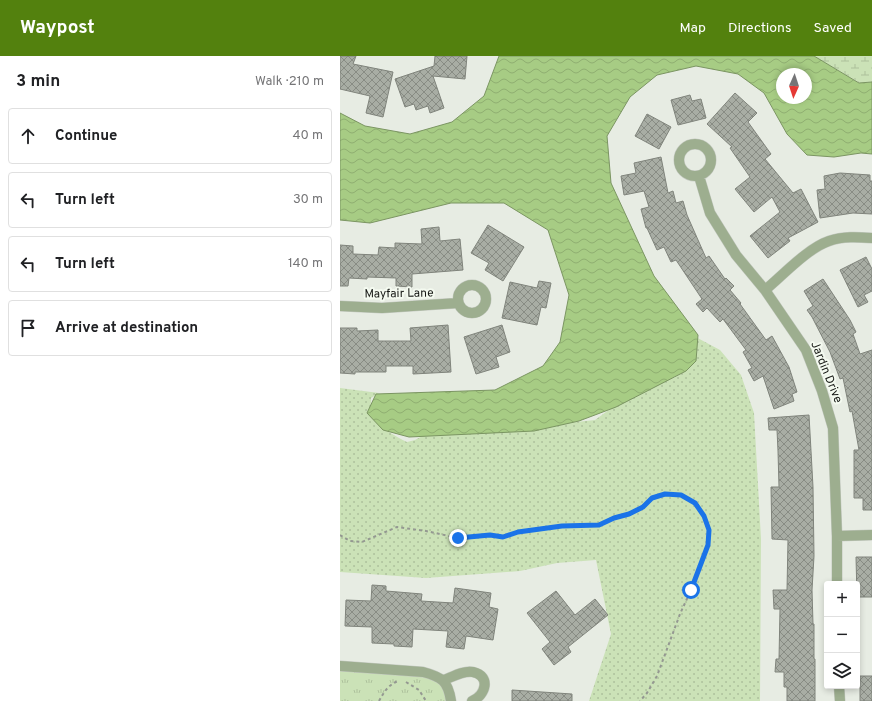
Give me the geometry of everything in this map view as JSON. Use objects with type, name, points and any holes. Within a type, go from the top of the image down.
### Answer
[{"type":"street","name":"Jardin Drive","points":[[699,176],[710,213],[722,234],[736,255],[765,290],[806,350],[822,390],[833,428],[837,581]]},
{"type":"street","points":[[765,290],[810,252],[829,241],[852,236],[872,238]]},
{"type":"street","name":"Mayfair Lane","points":[[340,306],[382,308],[458,303]]},
{"type":"street","points":[[837,536],[872,535]]},
{"type":"street","points":[[340,666],[402,675],[424,672],[435,675],[444,680],[449,690],[451,701]]},
{"type":"street","points":[[444,680],[461,673],[473,672],[480,675],[485,682],[484,691],[478,699],[472,701]]},
{"type":"street","points":[[839,689],[840,701]]},
{"type":"path","points":[[340,536],[350,541],[362,542],[377,537],[386,531],[397,527],[426,531],[458,538],[490,535],[503,537],[518,532],[562,526],[599,525],[614,518],[629,514],[643,507],[652,498],[665,494],[681,495],[689,499],[695,503],[704,516],[709,530],[708,545],[657,676],[647,693],[640,701]]},
{"type":"path","points":[[379,701],[391,684],[402,675],[419,690],[426,701]]},
{"type":"green space","points":[[814,56],[872,56],[872,82],[860,83]]},
{"type":"green space","points":[[692,335],[720,350],[741,375],[754,413],[761,539],[760,701],[589,701],[611,634],[596,560],[557,563],[520,571],[426,578],[340,572],[340,388],[379,393],[371,398],[371,410],[375,421],[393,435],[407,442],[415,440],[437,428],[469,427],[499,432],[519,432],[529,427],[595,420],[632,393],[662,379],[674,378],[684,370]]},
{"type":"green space","points":[[340,666],[435,675],[451,701],[340,701]]},
{"type":"water","points":[[499,56],[814,56],[859,83],[872,82],[872,154],[861,153],[834,157],[807,155],[787,134],[764,93],[738,74],[696,66],[657,75],[630,97],[607,136],[611,183],[654,276],[698,335],[696,361],[686,371],[616,407],[579,421],[534,431],[409,437],[383,430],[367,413],[376,394],[495,390],[543,366],[560,342],[569,295],[548,230],[504,203],[451,203],[370,223],[340,220],[340,113],[365,126],[410,134],[452,122],[484,96]]},
{"type":"building","points":[[340,56],[356,56],[353,64],[393,72],[383,117],[366,113],[370,96],[340,89]]},
{"type":"building","points":[[435,56],[467,56],[465,79],[433,76],[444,108],[430,113],[428,106],[416,110],[414,104],[405,107],[395,79],[434,66]]},
{"type":"building","points":[[735,93],[757,113],[748,122],[771,154],[765,159],[793,193],[801,189],[818,222],[788,238],[790,241],[768,258],[750,236],[780,212],[772,197],[754,212],[735,189],[750,177],[730,148],[732,147],[707,124]]},
{"type":"building","points":[[690,95],[692,101],[701,99],[706,118],[678,125],[671,100]]},
{"type":"building","points":[[647,114],[671,127],[659,149],[635,136]]},
{"type":"building","points":[[661,157],[668,193],[673,191],[676,203],[683,201],[687,215],[706,258],[709,256],[725,279],[726,278],[734,286],[730,290],[741,303],[740,304],[766,340],[772,336],[789,367],[797,392],[792,394],[794,401],[774,409],[763,376],[754,381],[748,370],[752,368],[743,352],[746,350],[723,319],[720,322],[707,308],[703,312],[696,304],[702,299],[676,260],[671,262],[664,247],[657,250],[646,228],[641,209],[649,207],[644,191],[624,195],[621,176],[636,173],[634,163]]},
{"type":"building","points":[[840,173],[870,175],[870,181],[872,181],[872,214],[853,213],[820,218],[817,190],[825,189],[824,176]]},
{"type":"building","points":[[488,225],[524,247],[503,281],[485,270],[489,263],[471,253]]},
{"type":"building","points":[[439,227],[440,241],[460,239],[463,270],[412,274],[412,287],[396,286],[396,278],[367,277],[367,279],[349,278],[348,286],[340,286],[340,245],[353,246],[353,254],[378,255],[379,247],[395,248],[395,243],[422,244],[421,229]]},
{"type":"building","points":[[866,257],[872,269],[872,291],[864,295],[868,302],[858,307],[840,270]]},
{"type":"building","points":[[823,279],[850,320],[856,332],[853,334],[860,354],[872,350],[872,510],[863,510],[863,498],[854,498],[854,450],[859,450],[852,411],[850,412],[843,378],[840,379],[830,352],[807,310],[813,306],[804,291]]},
{"type":"building","points":[[539,281],[551,283],[546,308],[541,307],[537,325],[502,318],[510,282],[537,288]]},
{"type":"building","points":[[448,325],[451,372],[413,374],[413,366],[386,366],[386,372],[355,372],[355,374],[340,373],[340,328],[357,328],[357,331],[378,330],[378,341],[411,341],[410,328]]},
{"type":"building","points":[[502,325],[510,352],[496,357],[499,367],[476,374],[464,337]]},
{"type":"building","points":[[809,415],[813,487],[814,556],[812,590],[815,701],[787,701],[787,687],[784,687],[784,672],[775,672],[776,659],[779,659],[780,609],[774,609],[773,590],[787,590],[788,540],[772,539],[771,487],[779,487],[778,451],[777,430],[769,430],[768,418]]},
{"type":"building","points":[[856,557],[872,557],[872,597],[860,597],[860,581],[857,581]]},
{"type":"building","points":[[372,585],[386,586],[386,591],[422,594],[421,601],[453,603],[455,588],[491,593],[489,607],[498,609],[493,640],[466,636],[464,649],[446,647],[448,631],[413,629],[412,647],[372,643],[372,627],[345,626],[346,600],[371,601]]},
{"type":"building","points":[[556,591],[575,615],[595,599],[608,615],[568,647],[571,652],[554,665],[542,649],[550,642],[527,613]]},
{"type":"building","points":[[860,676],[872,676],[872,701],[860,701]]},
{"type":"building","points":[[512,690],[572,694],[572,701],[512,701]]},
{"type":"route","points":[[458,538],[490,535],[503,537],[518,532],[562,526],[599,525],[643,507],[652,498],[665,494],[681,495],[695,503],[704,516],[709,530],[708,545],[691,590]]}]
